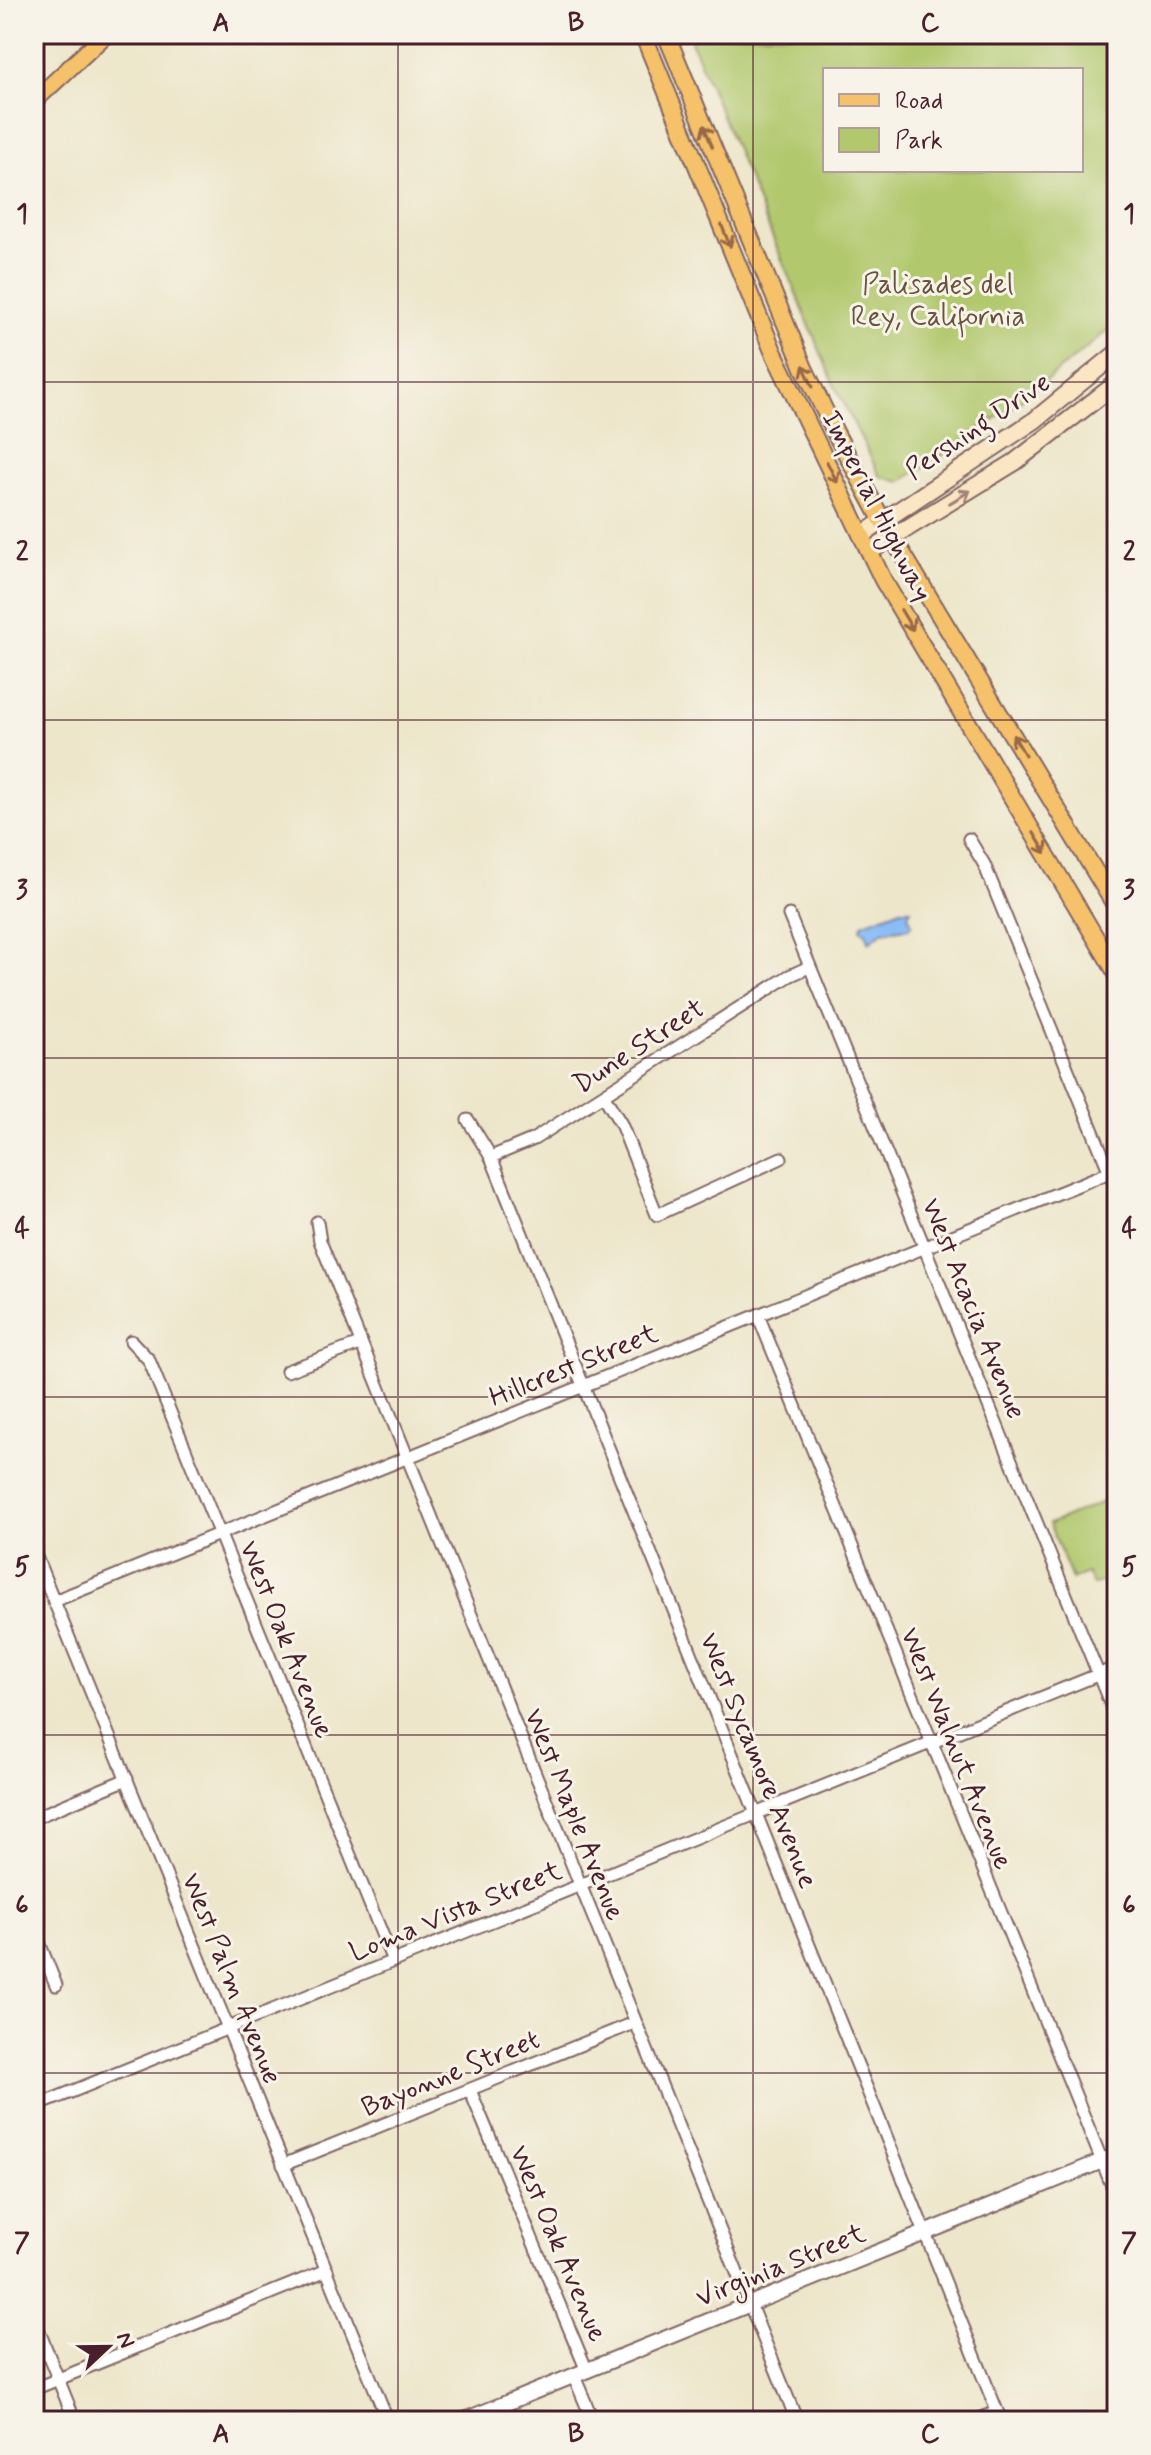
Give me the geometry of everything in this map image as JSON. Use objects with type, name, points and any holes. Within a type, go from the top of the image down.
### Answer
[{"type":"main road","points":[[34,101],[106,34]]},
{"type":"main road","name":"Imperial Highway","points":[[643,34],[773,351],[870,551],[900,610],[1117,974]]},
{"type":"main road","name":"Imperial Highway","points":[[666,34],[804,368],[882,520],[1117,908]]},
{"type":"main road","name":"Pershing Drive","points":[[862,535],[1002,444],[1117,353]]},
{"type":"main road","name":"Pershing Drive","points":[[870,551],[1015,462],[1117,383]]},
{"type":"street","points":[[969,839],[984,864],[1117,1190]]},
{"type":"street","name":"West Acacia Avenue","points":[[789,915],[1117,1720]]},
{"type":"street","name":"Dune Street","points":[[491,1157],[534,1139],[789,976],[809,967]]},
{"type":"street","points":[[604,1096],[621,1124],[657,1215],[781,1158]]},
{"type":"street","name":"West Sycamore Avenue","points":[[468,1120],[491,1157],[999,2416]]},
{"type":"street","name":"Hillcrest Street","points":[[54,1601],[1110,1172]]},
{"type":"street","name":"West Maple Avenue","points":[[317,1222],[320,1241],[360,1344],[797,2421]]},
{"type":"street","name":"West Walnut Avenue","points":[[758,1315],[1117,2198]]},
{"type":"street","name":"West Oak Avenue","points":[[131,1341],[149,1360],[393,1961]]},
{"type":"street","points":[[287,1371],[360,1344]]},
{"type":"street","name":"West Palm Avenue","points":[[34,1552],[388,2421]]},
{"type":"street","name":"Loma Vista Street","points":[[34,2107],[1117,1667]]},
{"type":"street","points":[[34,1818],[127,1779]]},
{"type":"street","points":[[34,1930],[56,1985]]},
{"type":"street","name":"Bayonne Street","points":[[283,2165],[634,2023]]},
{"type":"street","name":"West Oak Avenue","points":[[470,2090],[581,2373],[593,2421]]},
{"type":"street","name":"Virginia Street","points":[[462,2421],[1117,2155]]},
{"type":"street","points":[[34,2389],[327,2270]]},
{"type":"street","points":[[34,2319],[75,2421]]},
{"type":"street","points":[[974,2421],[999,2416]]},
{"type":"green space","name":"Palisades del Rey, California","points":[[688,34],[1117,34],[1117,322],[1065,366],[957,446],[900,482],[880,476],[833,382]]},
{"type":"green space","points":[[1117,1496],[1117,1575],[1093,1585],[1087,1573],[1072,1579],[1049,1524]]},
{"type":"water","points":[[901,909],[911,909],[908,915],[912,924],[909,928],[883,931],[869,942],[867,934],[861,929],[862,924]]}]
